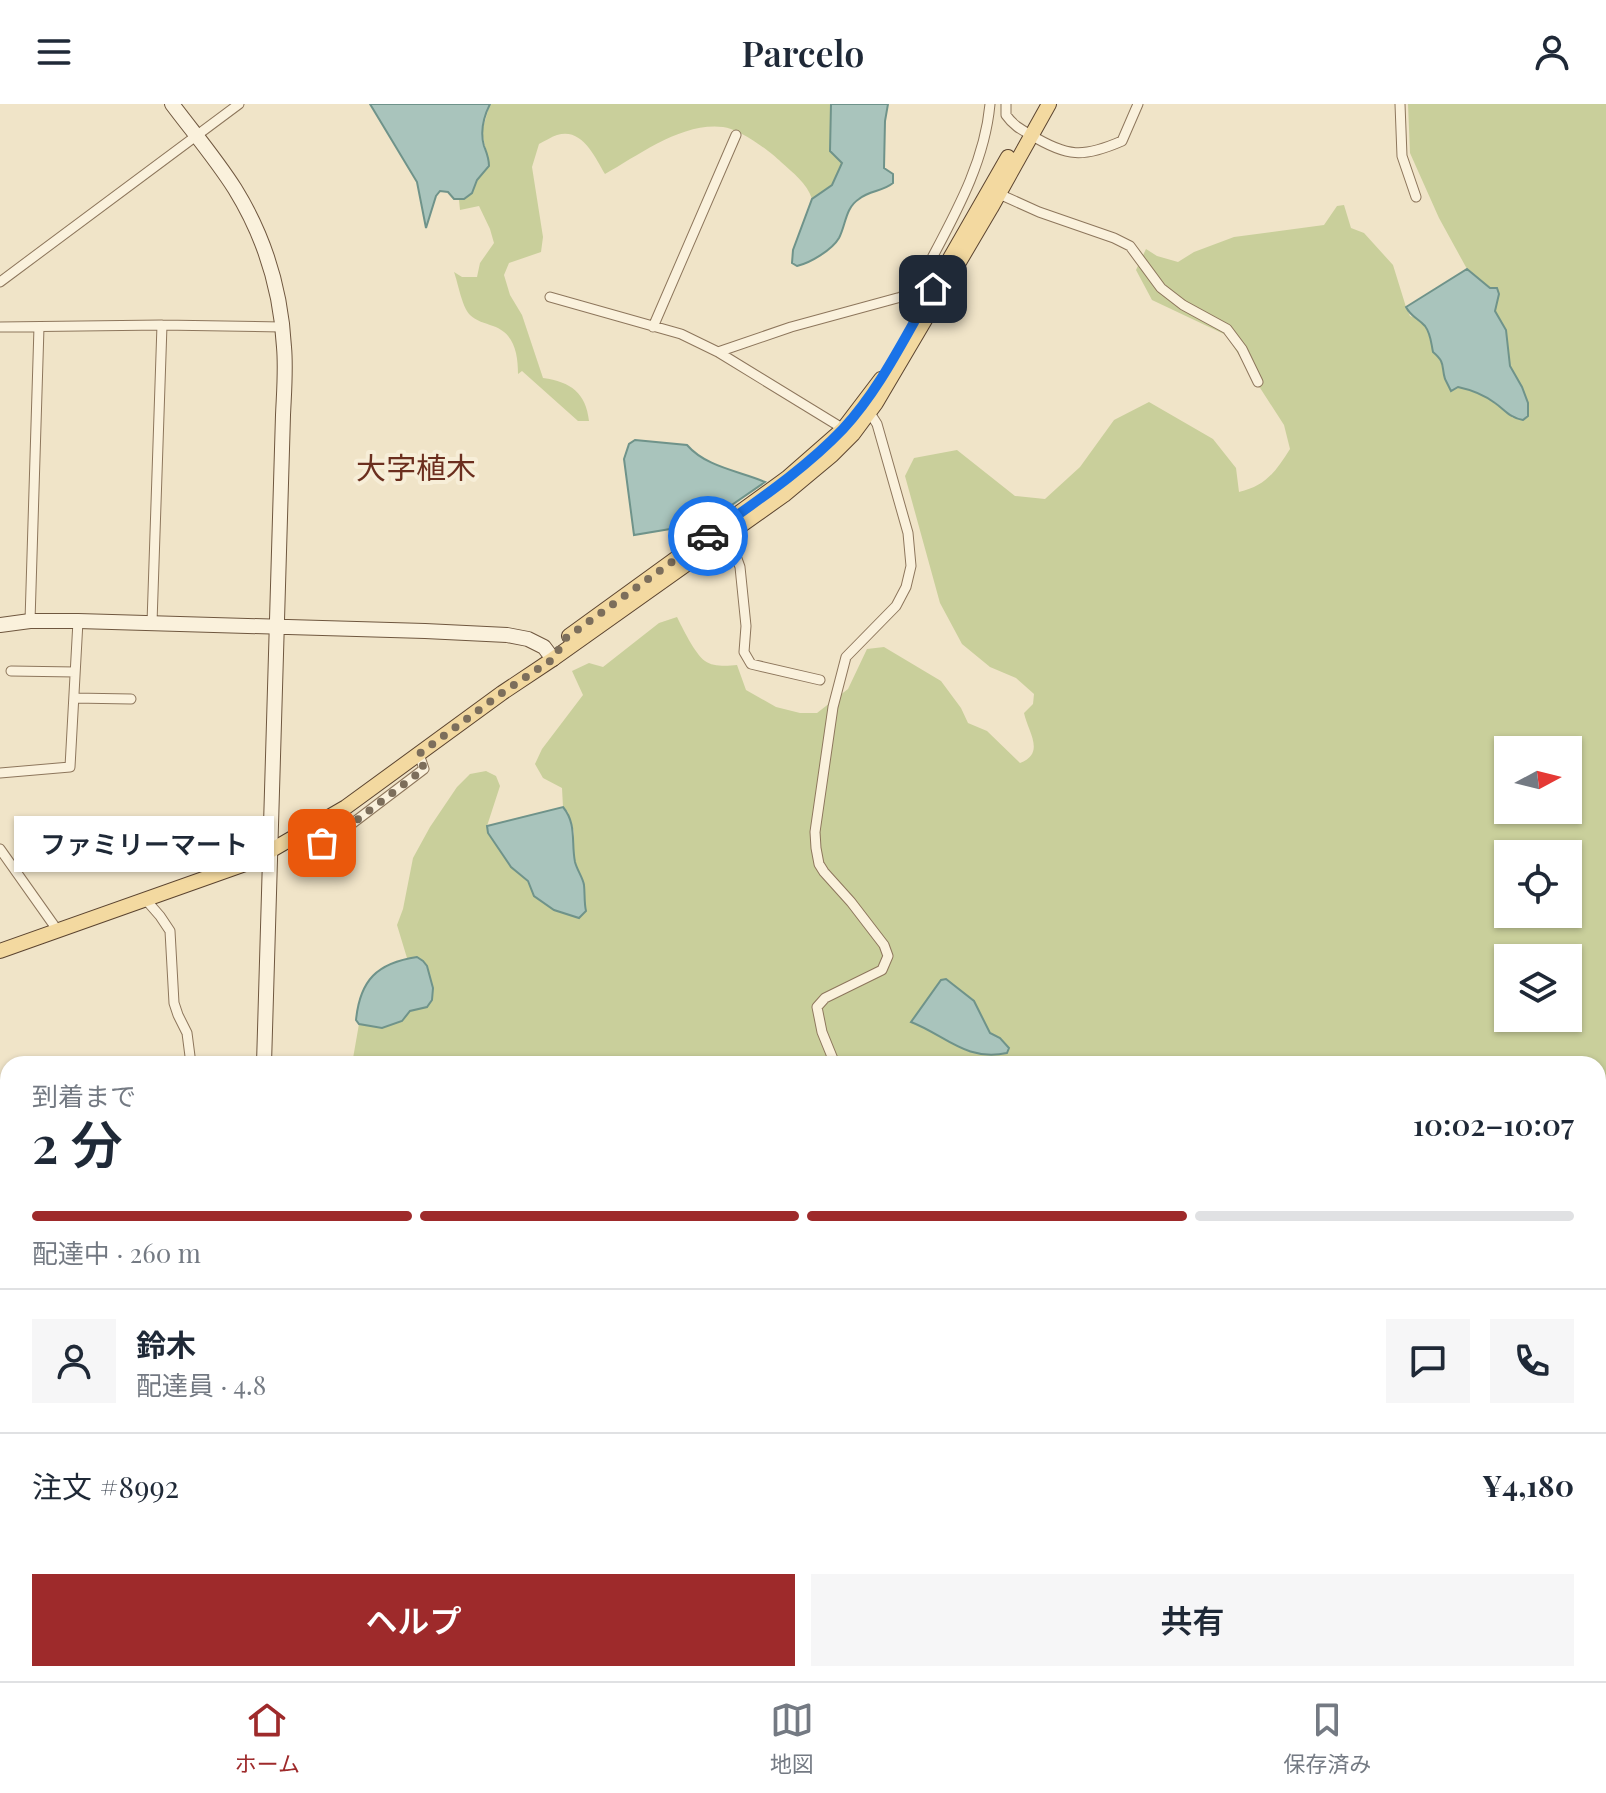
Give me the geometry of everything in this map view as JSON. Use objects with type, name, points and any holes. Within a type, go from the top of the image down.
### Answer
[{"type":"main road","points":[[931,288],[999,194],[1038,104]]},
{"type":"main road","points":[[0,951],[269,853],[346,807],[784,495],[832,455],[866,409],[931,288],[1027,133],[1049,104]]},
{"type":"main road","points":[[553,659],[566,638],[848,432]]},
{"type":"street","points":[[172,104],[233,187],[257,229],[266,252],[282,327],[284,399],[264,1056]]},
{"type":"street","points":[[0,282],[239,104]]},
{"type":"street","points":[[718,352],[791,327],[931,288],[974,174],[990,104]]},
{"type":"street","points":[[1006,104],[1006,115],[1014,126],[1050,147],[1077,153],[1099,151],[1122,141],[1138,104]]},
{"type":"street","points":[[1400,104],[1402,156],[1416,197]]},
{"type":"street","points":[[653,327],[736,135]]},
{"type":"street","points":[[999,194],[1130,246],[1161,288],[1183,305],[1227,329],[1242,349],[1258,382]]},
{"type":"street","points":[[550,297],[681,334],[718,352],[848,432]]},
{"type":"street","points":[[152,623],[162,325]]},
{"type":"street","points":[[0,327],[282,327]]},
{"type":"street","points":[[30,621],[39,327]]},
{"type":"street","points":[[832,1056],[822,1032],[817,1007],[825,998],[882,970],[888,956],[884,945],[819,864],[815,832],[821,781],[833,707],[846,657],[896,606],[906,587],[911,566],[908,533],[877,424],[866,409]]},
{"type":"street","points":[[722,539],[736,556],[740,567],[746,626],[744,652],[751,664],[820,680]]},
{"type":"street","points":[[0,625],[30,621],[78,621],[507,635],[528,639],[544,647],[553,659]]},
{"type":"street","points":[[0,773],[70,767],[78,621]]},
{"type":"street","points":[[11,671],[75,672]]},
{"type":"street","points":[[74,698],[131,699]]},
{"type":"street","points":[[322,843],[424,769],[419,754]]},
{"type":"street","points":[[0,849],[58,931]]},
{"type":"street","points":[[146,900],[170,931],[174,1003],[187,1033],[190,1056]]},
{"type":"green space","points":[[490,104],[831,104],[842,163],[832,185],[812,199],[799,179],[769,152],[729,128],[708,127],[677,135],[646,149],[605,174],[587,145],[574,135],[557,135],[539,144],[532,167],[543,237],[541,252],[509,263],[504,275],[510,295],[522,315],[543,378],[562,382],[581,396],[589,421],[578,421],[522,371],[518,374],[516,351],[510,339],[500,329],[470,315],[462,301],[454,272],[462,277],[477,277],[480,263],[494,243],[479,206],[460,210],[459,200],[470,194],[489,166],[482,131]]},
{"type":"green space","points":[[1408,104],[1606,104],[1606,1056],[353,1056],[359,1024],[383,1028],[402,1021],[410,1011],[427,1007],[431,993],[429,974],[417,957],[407,958],[397,925],[413,858],[457,787],[470,774],[486,771],[496,776],[500,786],[487,826],[488,833],[511,867],[528,881],[534,896],[554,910],[583,897],[584,882],[574,859],[574,832],[568,812],[563,807],[562,788],[543,778],[535,764],[542,749],[583,695],[572,671],[589,663],[603,667],[659,623],[677,617],[701,658],[716,665],[737,665],[746,690],[776,707],[800,713],[817,713],[848,689],[867,649],[884,647],[941,681],[968,723],[987,731],[1020,763],[1028,759],[1034,748],[1024,713],[1033,704],[1034,694],[1016,678],[990,667],[962,644],[940,603],[905,476],[914,458],[957,450],[1015,496],[1045,499],[1080,467],[1114,420],[1149,402],[1213,439],[1236,468],[1239,492],[1256,486],[1269,476],[1290,449],[1284,425],[1226,335],[1152,300],[1136,270],[1146,249],[1178,262],[1194,252],[1234,237],[1324,225],[1337,206],[1344,205],[1351,228],[1364,233],[1393,265],[1410,316],[1426,327],[1433,352],[1441,362],[1445,379],[1452,390],[1458,387],[1482,395],[1513,418],[1506,330],[1495,311],[1499,294],[1497,289],[1490,288],[1467,269],[1439,218],[1410,153]]},
{"type":"water","points":[[370,104],[490,104],[482,135],[489,166],[477,180],[472,193],[464,199],[454,199],[448,192],[440,191],[426,228],[417,182]]},
{"type":"water","points":[[831,104],[888,104],[884,168],[893,174],[893,183],[854,203],[836,243],[797,266],[792,263],[793,250],[812,199],[832,185],[842,163],[830,151]]},
{"type":"water","points":[[1467,269],[1490,288],[1497,288],[1499,294],[1495,311],[1506,330],[1510,366],[1528,403],[1528,416],[1523,420],[1511,416],[1477,393],[1458,387],[1451,391],[1441,362],[1433,352],[1427,329],[1406,307]]},
{"type":"water","points":[[635,440],[687,445],[704,459],[765,482],[700,527],[694,525],[634,535],[624,459],[629,444]]},
{"type":"water","points":[[563,807],[570,820],[575,862],[584,885],[586,911],[579,918],[554,910],[534,896],[528,881],[511,867],[488,833],[487,826]]},
{"type":"water","points":[[417,957],[427,966],[433,988],[432,1000],[427,1007],[410,1011],[402,1021],[382,1028],[359,1024],[356,1020],[358,1006],[373,976],[391,964]]},
{"type":"water","points":[[946,979],[974,1001],[990,1033],[1009,1048],[1007,1053],[992,1055],[968,1051],[911,1022],[941,980]]},
{"type":"way so far","points":[[322,843],[424,769],[419,754],[553,659],[566,638],[708,536]]},
{"type":"place","name":"ファミリーマート","points":[[322,843]]},
{"type":"district","name":"大字植木","points":[[416,467]]},
{"type":"route","points":[[708,536],[787,478],[843,429],[878,383],[933,289]]}]
